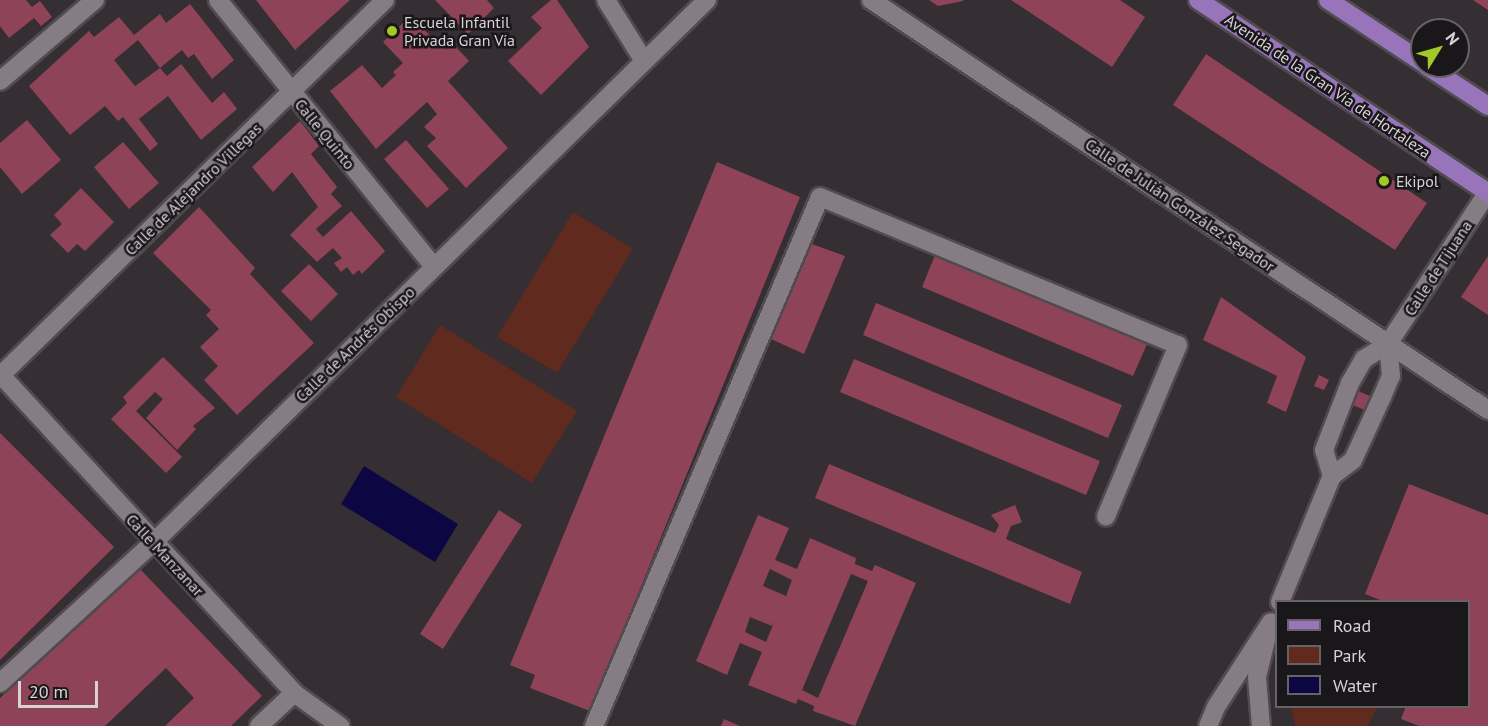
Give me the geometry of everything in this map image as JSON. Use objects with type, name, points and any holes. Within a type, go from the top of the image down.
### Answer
[{"type":"main road","name":"Avenida de la Gran Vía de Hortaleza","points":[[1198,0],[1488,192]]},
{"type":"main road","points":[[1328,0],[1410,54]]},
{"type":"main road","points":[[1445,78],[1488,106]]},
{"type":"street","points":[[0,81],[95,0]]},
{"type":"street","name":"Calle Quinto","points":[[218,0],[434,267]]},
{"type":"street","name":"Calle de Alejandro Villegas","points":[[0,375],[385,0]]},
{"type":"street","points":[[606,0],[644,61]]},
{"type":"street","name":"Calle de Andrés Obispo","points":[[0,683],[153,543],[706,0]]},
{"type":"street","name":"Calle de Julián González Segador","points":[[871,0],[1488,410]]},
{"type":"street","name":"Calle de Tijuana","points":[[1388,344],[1488,192]]},
{"type":"street","points":[[594,726],[820,197],[1178,345],[1106,516]]},
{"type":"street","points":[[1281,600],[1332,476],[1353,460],[1382,397],[1390,376],[1388,344],[1364,359],[1350,383],[1324,450],[1332,476]]},
{"type":"street","name":"Calle Manzanar","points":[[0,375],[294,693],[340,726]]},
{"type":"street","points":[[1208,726],[1216,707],[1274,615]]},
{"type":"street","points":[[1261,726],[1257,677],[1274,615]]},
{"type":"street","points":[[259,726],[294,693]]},
{"type":"green space","points":[[573,212],[633,249],[557,373],[497,337]]},
{"type":"green space","points":[[440,325],[577,411],[532,483],[396,397]]},
{"type":"green space","points":[[1291,708],[1377,708],[1368,726],[1295,726]]},
{"type":"water","points":[[364,466],[458,524],[435,562],[341,504]]},
{"type":"building","points":[[0,0],[26,0],[32,7],[40,1],[52,17],[41,26],[34,18],[9,38],[0,26]]},
{"type":"building","points":[[256,0],[350,0],[295,50]]},
{"type":"building","points":[[435,0],[487,0],[494,8],[468,34]]},
{"type":"building","points":[[551,0],[557,0],[589,47],[541,95],[508,61],[542,28],[531,17]]},
{"type":"building","points":[[929,0],[963,0],[963,1],[938,6]]},
{"type":"building","points":[[1011,0],[1120,0],[1145,17],[1112,67]]},
{"type":"building","points":[[1473,0],[1488,0],[1488,10]]},
{"type":"building","points":[[190,4],[234,60],[212,79],[194,54],[188,58],[182,50],[160,68],[167,76],[181,64],[212,103],[224,92],[237,109],[201,140],[168,96],[139,119],[158,144],[150,151],[123,117],[118,121],[105,106],[70,135],[29,86],[89,31],[94,37],[119,17],[134,35],[160,14],[166,23]],"holes":[[[138,40],[160,68],[135,86],[114,60]]]},
{"type":"building","points":[[411,15],[436,42],[444,34],[469,61],[448,81],[508,148],[466,188],[427,146],[436,138],[424,127],[437,114],[427,102],[376,149],[330,91],[362,65],[382,88],[396,75],[393,72],[403,63],[383,42]]},
{"type":"building","points":[[1206,54],[1427,203],[1395,250],[1173,105]]},
{"type":"building","points":[[27,120],[61,160],[22,194],[0,167],[0,143]]},
{"type":"building","points":[[300,121],[319,146],[311,154],[337,187],[331,194],[342,206],[316,229],[323,237],[351,211],[385,251],[362,274],[359,270],[353,275],[347,267],[341,272],[334,263],[342,258],[333,248],[317,262],[290,235],[318,207],[292,172],[273,192],[252,167]]},
{"type":"building","points":[[406,140],[449,189],[427,208],[384,159]]},
{"type":"building","points":[[123,142],[159,183],[129,209],[94,167]]},
{"type":"building","points":[[717,162],[800,197],[590,711],[530,688],[535,675],[510,665]]},
{"type":"building","points":[[81,188],[114,222],[85,251],[77,244],[68,253],[50,235],[62,224],[54,215]]},
{"type":"building","points":[[199,207],[255,268],[250,274],[314,343],[237,415],[204,380],[218,366],[200,347],[219,329],[206,315],[211,310],[153,253]]},
{"type":"building","points":[[812,244],[845,256],[804,354],[771,339]]},
{"type":"building","points":[[935,255],[1147,344],[1133,376],[922,287]]},
{"type":"building","points":[[1488,256],[1488,315],[1461,297]]},
{"type":"building","points":[[309,264],[338,294],[311,321],[281,291]]},
{"type":"building","points":[[1221,297],[1306,357],[1286,412],[1267,403],[1277,376],[1203,340]]},
{"type":"building","points":[[876,303],[1122,405],[1108,438],[863,335]]},
{"type":"building","points":[[163,357],[215,408],[193,426],[196,429],[177,450],[146,418],[163,399],[155,392],[136,411],[182,457],[166,473],[111,419],[127,403],[123,397]]},
{"type":"building","points":[[854,359],[1100,461],[1086,495],[840,392]]},
{"type":"building","points":[[1319,375],[1329,380],[1324,390],[1314,386]]},
{"type":"building","points":[[1358,391],[1370,396],[1365,410],[1352,405]]},
{"type":"building","points":[[0,433],[114,547],[0,660]]},
{"type":"building","points":[[829,464],[995,533],[999,525],[991,515],[1015,505],[1022,522],[1011,526],[1006,539],[1082,572],[1070,604],[815,498]]},
{"type":"building","points":[[1409,484],[1488,515],[1488,726],[1419,726],[1401,719],[1405,708],[1470,708],[1470,600],[1380,600],[1365,594]]},
{"type":"building","points":[[499,510],[522,525],[443,649],[420,634]]},
{"type":"building","points":[[758,515],[789,528],[775,560],[797,569],[810,538],[856,558],[855,564],[872,571],[875,565],[916,583],[855,726],[813,711],[814,706],[798,699],[796,704],[748,685],[762,652],[740,643],[727,675],[696,661]],"holes":[[[770,569],[792,580],[786,596],[763,586]],[[851,574],[868,581],[818,698],[802,690]],[[750,617],[772,626],[775,620],[766,642],[745,632]]]},
{"type":"building","points":[[139,568],[262,696],[231,726],[165,726],[194,698],[166,668],[105,726],[0,726],[0,698]]},
{"type":"building","points":[[724,719],[740,726],[721,726]]},
{"type":"place","name":"Escuela Infantil Privada Gran Vía","points":[[392,31]]},
{"type":"place","name":"Ekipol","points":[[1384,181]]}]
